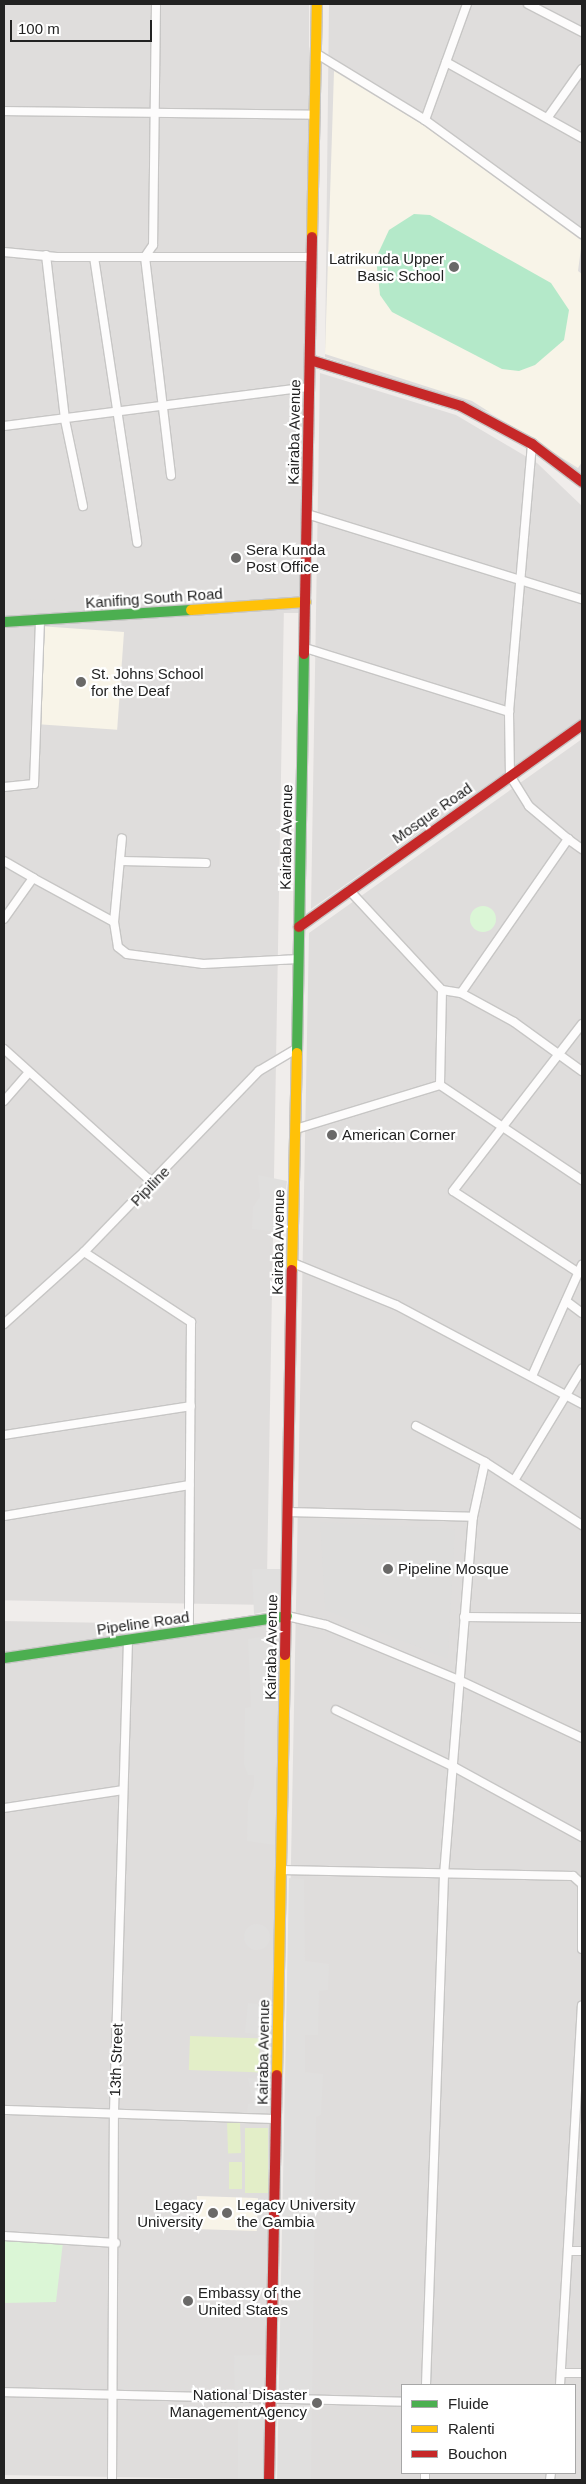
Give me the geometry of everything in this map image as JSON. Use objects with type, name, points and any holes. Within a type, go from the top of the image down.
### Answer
[{"type":"street","points":[[156,4],[153,245],[145,257],[161,404],[171,475]]},
{"type":"street","name":"Kairaba Avenue","points":[[269,2480],[318,4]]},
{"type":"street","points":[[426,120],[467,4]]},
{"type":"street","points":[[528,4],[582,32]]},
{"type":"street","points":[[317,54],[426,120],[582,234]]},
{"type":"street","points":[[446,62],[548,117],[582,138]]},
{"type":"street","points":[[548,117],[582,69]]},
{"type":"street","points":[[4,111],[155,116],[315,115]]},
{"type":"street","points":[[4,252],[46,256],[94,257],[312,257]]},
{"type":"street","points":[[46,256],[65,420],[83,506]]},
{"type":"street","points":[[94,257],[137,543]]},
{"type":"street","points":[[310,360],[461,406],[532,444],[582,482]]},
{"type":"street","points":[[4,426],[65,420],[161,404],[310,387]]},
{"type":"street","points":[[532,444],[509,712],[510,776],[529,806],[582,849]]},
{"type":"street","points":[[307,514],[582,599]]},
{"type":"street","name":"Kanifing South Road","points":[[4,622],[306,602]]},
{"type":"street","points":[[4,787],[34,784],[40,620]]},
{"type":"street","points":[[304,648],[509,712]]},
{"type":"street","name":"Mosque Road","points":[[299,927],[582,725]]},
{"type":"street","points":[[122,838],[122,861],[114,922],[118,947],[136,956],[203,964],[299,958]]},
{"type":"street","points":[[461,993],[568,838]]},
{"type":"street","points":[[4,861],[114,922]]},
{"type":"street","points":[[122,861],[206,863]]},
{"type":"street","points":[[4,918],[33,878]]},
{"type":"street","points":[[349,890],[442,990],[461,993],[514,1022],[582,1071]]},
{"type":"street","points":[[440,1085],[442,990]]},
{"type":"street","points":[[532,1376],[580,1269],[453,1191],[582,1024]]},
{"type":"street","points":[[4,1049],[28,1073],[153,1183]]},
{"type":"street","name":"Pipiline","points":[[4,1324],[84,1252],[260,1071],[296,1049]]},
{"type":"street","points":[[4,1101],[28,1073]]},
{"type":"street","points":[[440,1085],[500,1129],[582,1180]]},
{"type":"street","points":[[296,1129],[440,1085]]},
{"type":"street","points":[[84,1252],[191,1322],[189,1631]]},
{"type":"street","points":[[293,1263],[396,1305],[565,1393],[582,1404]]},
{"type":"street","points":[[566,1302],[582,1313]]},
{"type":"street","points":[[515,1479],[565,1393],[582,1369]]},
{"type":"street","points":[[4,1435],[191,1406]]},
{"type":"street","points":[[416,1426],[515,1479],[582,1524]]},
{"type":"street","points":[[426,2384],[444,1875],[473,1517],[485,1462]]},
{"type":"street","points":[[4,1516],[189,1485]]},
{"type":"street","points":[[288,1512],[473,1517]]},
{"type":"street","points":[[286,1616],[326,1625],[459,1680],[582,1738]]},
{"type":"street","name":"Pipeline Road","points":[[4,1658],[286,1616]]},
{"type":"street","points":[[464,1617],[582,1618]]},
{"type":"street","name":"13th Street","points":[[112,2480],[116,2243],[114,2112],[128,1640]]},
{"type":"street","points":[[336,1710],[454,1767],[582,1837]]},
{"type":"street","points":[[4,1808],[123,1790]]},
{"type":"street","points":[[281,1870],[579,1879],[582,1949]]},
{"type":"street","points":[[560,2384],[568,2251],[579,2129],[582,2006]]},
{"type":"street","points":[[4,2110],[114,2112],[277,2119]]},
{"type":"street","points":[[4,2236],[116,2243]]},
{"type":"street","points":[[568,2251],[582,2251]]},
{"type":"street","points":[[561,2373],[582,2373]]},
{"type":"street","points":[[4,2392],[271,2397],[401,2402]]},
{"type":"shaded area","points":[[4,4],[309,4],[309,613],[4,613]]},
{"type":"shaded area","name":"Latrikunda Upper Basic School","points":[[329,4],[582,4],[582,477],[495,414],[325,357]]},
{"type":"shaded area","name":"Latrikunda Upper Basic School","points":[[334,71],[423,125],[582,241],[578,271],[582,274],[582,462],[578,468],[472,401],[325,354]]},
{"type":"shaded area","points":[[320,373],[456,415],[537,463],[582,506],[582,718],[311,909]]},
{"type":"shaded area","points":[[4,599],[284,604],[267,1605],[4,1600]]},
{"type":"shaded area","name":"St. Johns School for the Deaf","points":[[42,626],[124,632],[117,730],[35,724]]},
{"type":"shaded area","points":[[582,739],[582,2480],[279,2480],[309,933]]},
{"type":"shaded area","points":[[258,1175],[287,1181],[280,1232],[252,1229],[253,1207],[260,1197]]},
{"type":"shaded area","name":"Pipeline Mosque","points":[[320,1522],[455,1529],[448,1659],[325,1610]]},
{"type":"shaded area","points":[[252,1569],[282,1569],[282,1608],[254,1614]]},
{"type":"shaded area","points":[[4,1621],[287,1626],[272,2480],[4,2475]]},
{"type":"shaded area","points":[[286,1633],[276,1845],[247,1841],[248,1802],[254,1786],[254,1775],[248,1775],[244,1764],[245,1708],[251,1707],[248,1639]]},
{"type":"shaded area","points":[[289,1878],[304,1879],[305,1961],[329,1964],[328,1990],[319,1991],[318,2035],[305,2035],[305,2072],[323,2074],[321,2115],[316,2117],[311,2480],[277,2480]]},
{"type":"shaded area","points":[[257,1924],[266,1928],[270,1937],[266,1946],[257,1950],[248,1946],[244,1937],[248,1928]]},
{"type":"shaded area","points":[[248,2003],[266,2005],[263,2035],[245,2033]]},
{"type":"shaded area","points":[[248,2078],[265,2079],[266,2115],[247,2115],[248,2104],[253,2103]]},
{"type":"shaded area","name":"Legacy University the Gambia","points":[[197,2196],[258,2198],[257,2231],[196,2229]]},
{"type":"shaded area","points":[[265,2355],[266,2395],[235,2396],[234,2356]]},
{"type":"shaded area","points":[[238,2401],[267,2401],[267,2480],[238,2480]]},
{"type":"green space","points":[[414,214],[430,215],[551,283],[569,310],[564,340],[535,365],[519,371],[502,369],[392,312],[380,295],[376,258],[389,230]]},
{"type":"green space","points":[[483,906],[492,910],[496,919],[492,928],[483,932],[474,928],[470,919],[474,910]]},
{"type":"green space","points":[[190,2036],[260,2038],[259,2072],[189,2070]]},
{"type":"green space","points":[[227,2122],[240,2122],[241,2153],[228,2153]]},
{"type":"green space","points":[[245,2128],[268,2128],[268,2193],[245,2193]]},
{"type":"green space","points":[[229,2162],[242,2162],[242,2189],[229,2189]]},
{"type":"green space","points":[[12,2239],[63,2242],[56,2302],[4,2303],[4,2241]]},
{"type":"traffic: fast","points":[[4,622],[191,610]]},
{"type":"traffic: fast","points":[[297,1053],[304,654]]},
{"type":"traffic: fast","points":[[4,1658],[287,1616]]},
{"type":"traffic: slow","points":[[312,237],[317,4]]},
{"type":"traffic: slow","points":[[191,610],[306,602]]},
{"type":"traffic: slow","points":[[292,1270],[297,1053]]},
{"type":"traffic: slow","points":[[277,2075],[285,1655]]},
{"type":"traffic: jam","points":[[304,654],[312,237]]},
{"type":"traffic: jam","points":[[310,360],[461,406],[532,444],[582,482]]},
{"type":"traffic: jam","points":[[299,927],[582,725]]},
{"type":"traffic: jam","points":[[285,1655],[292,1270]]},
{"type":"traffic: jam","points":[[269,2480],[277,2075]]},
{"type":"place","name":"Latrikunda Upper Basic School","points":[[454,267]]},
{"type":"place","name":"Sera Kunda Post Office","points":[[236,558]]},
{"type":"place","name":"St. Johns School for the Deaf","points":[[81,682]]},
{"type":"place","name":"American Corner","points":[[332,1135]]},
{"type":"place","name":"Pipeline Mosque","points":[[388,1569]]},
{"type":"place","name":"Legacy University","points":[[213,2213]]},
{"type":"place","name":"Legacy University the Gambia","points":[[227,2213]]},
{"type":"place","name":"Embassy of the United States","points":[[188,2301]]},
{"type":"place","name":"National Disaster ManagementAgency","points":[[317,2403]]}]
